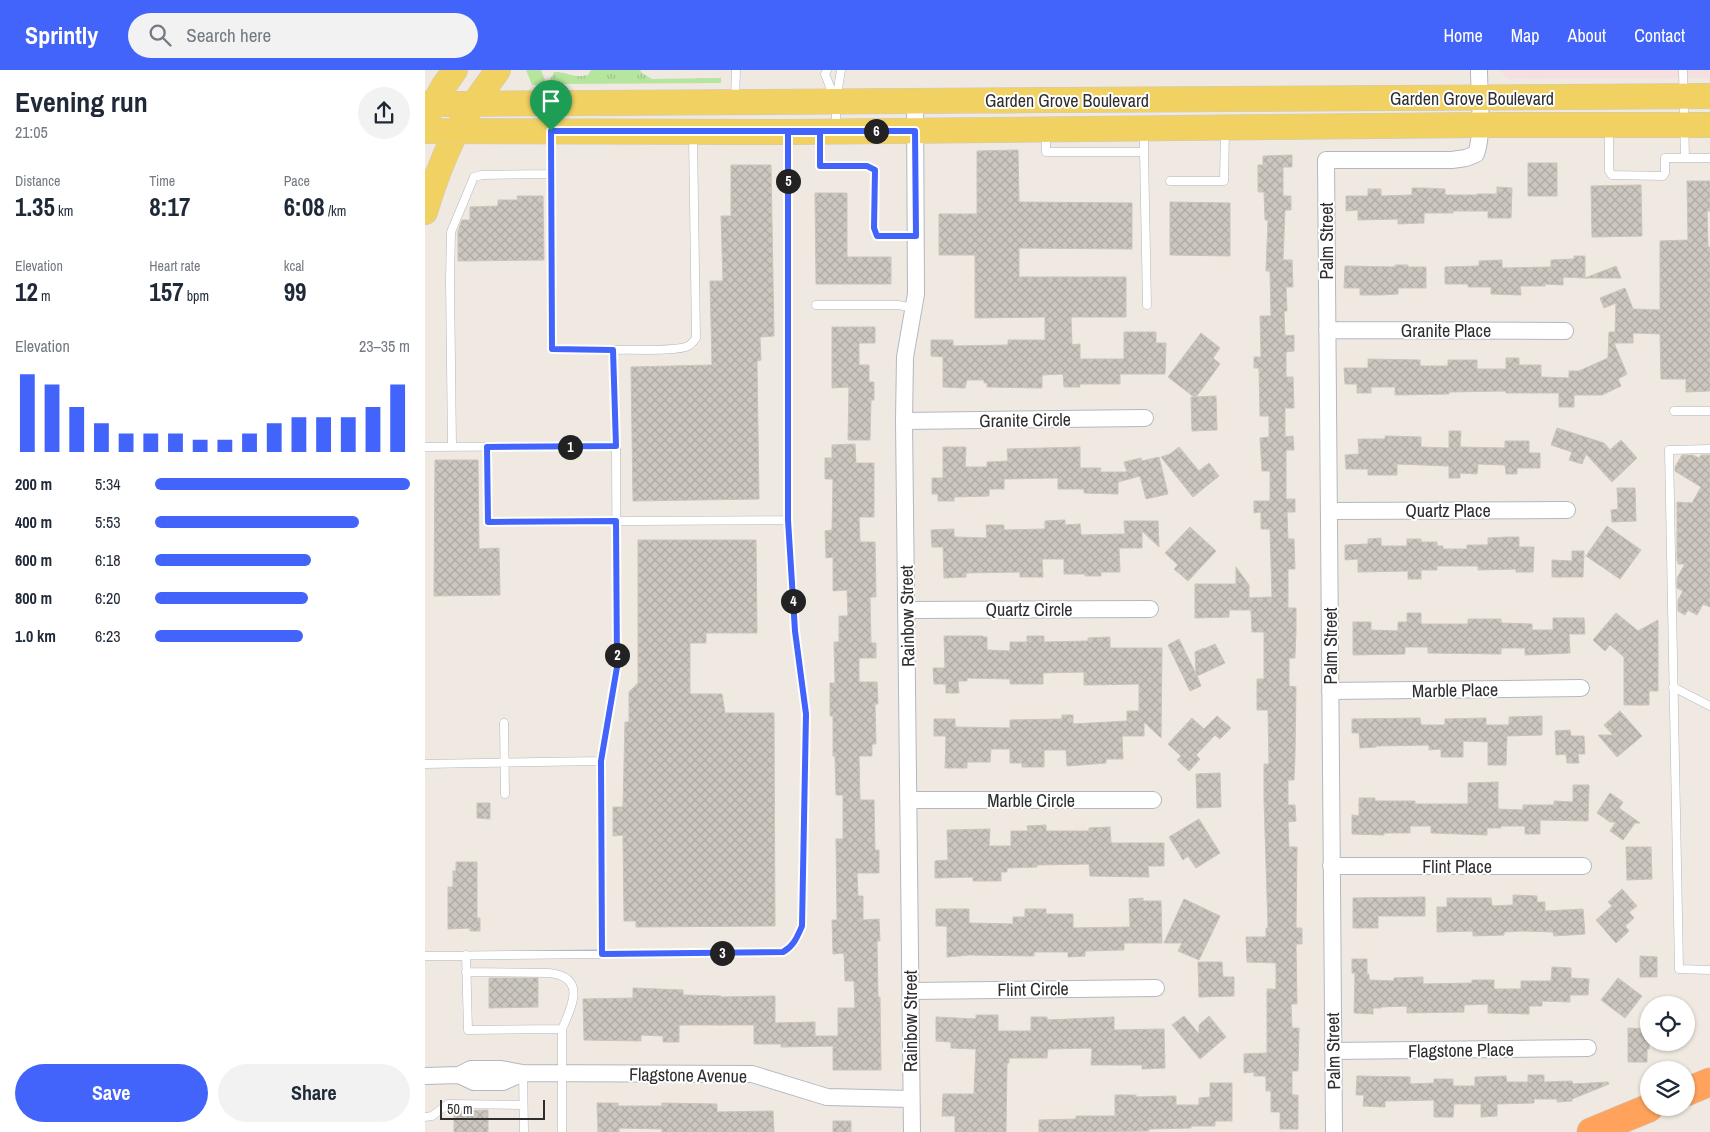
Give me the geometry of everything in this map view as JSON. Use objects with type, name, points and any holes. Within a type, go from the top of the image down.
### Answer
[{"type":"highway","points":[[1695,1088],[1710,1082]]},
{"type":"highway","points":[[1591,1132],[1640,1112]]},
{"type":"main road","points":[[428,109],[455,70]]},
{"type":"main road","points":[[425,212],[441,166],[457,131],[474,103],[498,70]]},
{"type":"main road","name":"Garden Grove Boulevard","points":[[428,109],[474,103],[1710,96]]},
{"type":"main road","points":[[693,131],[698,120],[703,115],[750,110],[754,106],[745,102]]},
{"type":"main road","name":"Garden Grove Boulevard","points":[[425,131],[828,132],[1045,129],[1144,140],[1225,128],[1710,125]]},
{"type":"street","points":[[1479,70],[1479,125]]},
{"type":"street","name":"Rainbow Street","points":[[912,1132],[910,1099],[911,991],[904,421],[905,356],[916,294],[915,101]]},
{"type":"street","name":"Garden Grove Boulevard","points":[[1326,160],[1452,160],[1466,158],[1476,154],[1479,125]]},
{"type":"street","name":"Palm Street","points":[[1326,160],[1334,1132]]},
{"type":"street","name":"Granite Place","points":[[1327,330],[1565,331]]},
{"type":"street","name":"Granite Circle","points":[[904,421],[1145,418]]},
{"type":"street","name":"Quartz Place","points":[[1329,511],[1567,510]]},
{"type":"street","name":"Quartz Circle","points":[[907,610],[1150,609]]},
{"type":"street","name":"Marble Place","points":[[1330,691],[1581,688]]},
{"type":"street","name":"Marble Circle","points":[[908,800],[1153,800]]},
{"type":"street","name":"Flint Place","points":[[1331,866],[1583,866]]},
{"type":"street","name":"Flint Circle","points":[[911,991],[1156,988]]},
{"type":"street","name":"Flagstone Place","points":[[1333,1051],[1588,1048]]},
{"type":"street","name":"Flagstone Avenue","points":[[425,1076],[459,1075],[471,1069],[523,1073],[752,1074],[827,1097],[910,1099]]},
{"type":"lane","points":[[736,70],[745,102]]},
{"type":"lane","points":[[827,70],[825,74],[836,101]]},
{"type":"lane","points":[[841,70],[836,101],[820,166],[867,166],[875,170],[874,228],[877,236],[916,236]]},
{"type":"lane","points":[[1683,70],[1685,158]]},
{"type":"lane","points":[[1609,125],[1609,171],[1612,175],[1663,176],[1665,173],[1665,158],[1710,158]]},
{"type":"lane","points":[[1170,181],[1223,181],[1225,128]]},
{"type":"lane","points":[[551,131],[552,349],[613,350],[675,349],[693,344],[696,338],[693,131]]},
{"type":"lane","points":[[425,956],[783,952],[790,948],[802,926],[806,714],[795,631],[788,520],[788,132]]},
{"type":"lane","points":[[1144,140],[1147,306]]},
{"type":"lane","points":[[452,447],[451,232],[474,177],[483,175],[551,174]]},
{"type":"lane","points":[[815,305],[898,305],[914,308]]},
{"type":"lane","points":[[602,954],[601,761],[617,667],[616,446],[613,350]]},
{"type":"lane","points":[[1674,411],[1710,411]]},
{"type":"lane","points":[[425,448],[616,446]]},
{"type":"lane","points":[[487,447],[488,522],[788,520]]},
{"type":"lane","points":[[1710,449],[1669,450],[1679,969],[1710,970]]},
{"type":"lane","points":[[1673,687],[1710,706]]},
{"type":"lane","points":[[504,723],[505,794]]},
{"type":"lane","points":[[425,764],[601,761]]},
{"type":"lane","points":[[465,955],[468,1030],[562,1029]]},
{"type":"lane","points":[[466,972],[559,974],[573,985],[575,995],[562,1029],[562,1132]]},
{"type":"lane","points":[[523,1073],[524,1132]]},
{"type":"lane","points":[[425,1116],[432,1116],[448,1104],[523,1105]]},
{"type":"shaded area","points":[[1499,70],[1710,70],[1710,78],[1508,79]]},
{"type":"green space","points":[[526,70],[541,70],[545,80],[542,85],[532,85]]},
{"type":"green space","points":[[591,70],[640,70],[652,79],[721,78],[721,83],[554,84],[550,80],[554,72],[582,76],[588,75]]},
{"type":"building","points":[[1018,150],[1019,202],[1132,203],[1132,249],[1019,248],[1019,277],[1126,277],[1126,317],[1071,317],[1072,345],[1080,344],[1080,359],[1124,359],[1124,332],[1156,332],[1156,343],[1166,343],[1165,374],[1120,374],[1120,384],[1080,384],[1080,387],[1064,387],[1063,374],[1042,375],[1042,388],[987,387],[987,383],[984,383],[984,380],[967,380],[965,388],[943,387],[943,357],[931,356],[931,340],[953,340],[953,346],[1008,345],[1008,340],[1045,340],[1045,317],[975,318],[975,255],[939,255],[939,214],[977,214],[977,151]]},
{"type":"building","points":[[1292,155],[1292,167],[1283,167],[1283,196],[1291,196],[1291,210],[1285,210],[1283,260],[1292,260],[1293,287],[1286,287],[1287,311],[1284,311],[1285,336],[1294,335],[1294,351],[1286,352],[1286,377],[1293,377],[1294,408],[1285,408],[1285,437],[1293,436],[1294,450],[1286,450],[1286,499],[1295,499],[1295,512],[1287,512],[1288,539],[1294,539],[1295,569],[1288,569],[1288,608],[1296,608],[1295,658],[1289,658],[1289,686],[1296,687],[1295,756],[1294,780],[1288,780],[1288,805],[1295,805],[1296,821],[1288,822],[1289,847],[1297,847],[1296,928],[1302,928],[1302,944],[1296,944],[1297,1004],[1291,1004],[1292,1028],[1299,1028],[1298,1071],[1292,1071],[1292,1095],[1298,1095],[1298,1129],[1280,1129],[1280,1112],[1271,1112],[1271,1091],[1266,1091],[1266,1076],[1254,1076],[1254,1072],[1244,1073],[1244,1054],[1267,1053],[1267,989],[1276,989],[1276,963],[1247,962],[1246,937],[1266,937],[1266,928],[1268,928],[1264,764],[1269,764],[1268,710],[1257,710],[1257,679],[1264,679],[1264,632],[1252,632],[1251,610],[1229,610],[1229,617],[1195,618],[1195,584],[1236,584],[1236,567],[1249,585],[1249,598],[1272,597],[1270,529],[1261,529],[1261,512],[1254,513],[1254,501],[1270,501],[1270,471],[1262,471],[1260,438],[1269,437],[1269,416],[1260,416],[1259,368],[1254,368],[1254,357],[1261,357],[1260,316],[1271,316],[1270,271],[1266,271],[1268,220],[1265,220],[1264,192],[1258,192],[1258,165],[1263,165],[1263,156]]},
{"type":"building","points":[[1528,163],[1557,163],[1557,196],[1528,196]]},
{"type":"building","points":[[731,165],[771,165],[774,336],[760,337],[761,360],[757,361],[759,499],[633,501],[631,367],[712,365],[710,281],[723,281],[721,216],[731,216]]},
{"type":"building","points":[[1687,181],[1710,181],[1710,211],[1707,211],[1708,247],[1710,247],[1710,391],[1686,392],[1686,379],[1661,379],[1660,334],[1633,333],[1633,343],[1614,343],[1627,374],[1618,379],[1621,386],[1602,395],[1574,395],[1574,407],[1559,407],[1559,393],[1506,393],[1506,391],[1395,395],[1395,387],[1371,387],[1371,393],[1357,393],[1357,384],[1345,384],[1344,368],[1368,368],[1368,359],[1420,360],[1420,366],[1448,366],[1448,360],[1477,360],[1477,369],[1506,369],[1506,358],[1519,358],[1519,365],[1541,365],[1541,377],[1569,378],[1569,371],[1579,371],[1608,358],[1609,332],[1615,332],[1616,303],[1604,308],[1600,298],[1625,288],[1633,309],[1660,310],[1660,241],[1688,240]]},
{"type":"building","points":[[1641,185],[1642,236],[1592,237],[1591,186]]},
{"type":"building","points":[[1497,187],[1512,188],[1511,218],[1488,218],[1488,211],[1453,211],[1453,213],[1424,213],[1424,223],[1398,224],[1398,219],[1358,220],[1358,210],[1346,211],[1346,196],[1368,196],[1368,189],[1381,189],[1381,196],[1412,195],[1412,188],[1445,189],[1445,195],[1477,195],[1497,194]]},
{"type":"building","points":[[815,193],[847,193],[847,257],[891,257],[891,284],[816,284]]},
{"type":"building","points":[[517,196],[543,196],[544,260],[458,261],[458,231],[462,220],[470,220],[470,207],[498,206],[498,200],[518,200]]},
{"type":"building","points":[[1170,202],[1230,203],[1230,256],[1170,255]]},
{"type":"building","points":[[1574,256],[1585,256],[1585,278],[1563,277],[1563,285],[1520,286],[1521,295],[1491,294],[1491,287],[1445,284],[1445,267],[1479,266],[1479,261],[1502,260],[1502,268],[1551,267],[1551,260],[1574,259]]},
{"type":"building","points":[[1395,265],[1426,267],[1426,288],[1398,288],[1398,294],[1360,295],[1360,288],[1344,288],[1345,266],[1395,267]]},
{"type":"building","points":[[1616,266],[1621,278],[1585,278]]},
{"type":"building","points":[[832,327],[875,327],[875,343],[859,343],[859,365],[869,365],[869,382],[874,382],[874,400],[871,400],[870,440],[848,440],[849,387],[832,388]]},
{"type":"building","points":[[1201,333],[1220,348],[1213,358],[1220,364],[1196,397],[1216,396],[1217,430],[1192,431],[1191,397],[1194,397],[1168,377]]},
{"type":"building","points":[[1557,428],[1604,443],[1610,450],[1621,440],[1637,458],[1612,482],[1586,454],[1582,464],[1569,460],[1572,452],[1551,445]]},
{"type":"building","points":[[1449,431],[1461,431],[1460,447],[1505,448],[1505,441],[1529,441],[1529,453],[1540,453],[1540,468],[1517,468],[1517,474],[1506,474],[1505,465],[1478,464],[1477,474],[1460,473],[1460,478],[1449,478],[1449,466],[1397,464],[1397,475],[1368,475],[1368,469],[1346,469],[1345,455],[1359,454],[1358,439],[1385,439],[1385,436],[1421,437],[1421,447],[1449,448]]},
{"type":"building","points":[[855,444],[856,463],[874,463],[874,517],[859,517],[860,542],[875,542],[876,597],[870,597],[871,643],[876,643],[876,658],[859,658],[859,682],[877,682],[878,704],[875,704],[876,744],[872,744],[872,756],[859,756],[860,800],[874,800],[875,850],[879,850],[879,873],[857,873],[858,896],[863,896],[863,920],[879,919],[880,941],[877,941],[881,1070],[833,1070],[833,1046],[781,1047],[781,1044],[754,1044],[754,1025],[679,1025],[679,1042],[663,1042],[663,1036],[641,1035],[641,1041],[584,1040],[583,999],[633,998],[633,988],[683,990],[683,995],[721,997],[775,996],[775,1023],[815,1022],[815,1036],[838,1036],[838,1008],[855,1008],[854,981],[845,981],[844,953],[833,954],[832,920],[837,920],[836,839],[843,839],[843,795],[836,795],[835,756],[833,756],[833,716],[830,716],[830,683],[835,683],[834,642],[839,642],[839,616],[848,616],[847,590],[833,591],[833,557],[826,558],[825,531],[832,530],[833,479],[825,479],[825,458],[832,458],[832,445]]},
{"type":"building","points":[[943,447],[966,447],[965,467],[987,467],[987,462],[1008,461],[1007,449],[1080,447],[1080,468],[1101,468],[1100,472],[1127,472],[1124,462],[1141,458],[1142,461],[1159,457],[1168,494],[1146,499],[1140,476],[1118,482],[1118,494],[1084,493],[1084,489],[1058,489],[1058,478],[1004,479],[1004,489],[989,489],[989,496],[954,497],[954,501],[938,501],[938,494],[932,494],[932,478],[943,478]]},
{"type":"building","points":[[1179,447],[1199,471],[1209,463],[1219,476],[1193,497],[1161,457],[1170,454]]},
{"type":"building","points":[[1682,455],[1693,455],[1699,458],[1701,455],[1710,455],[1710,607],[1703,604],[1697,615],[1688,610],[1685,615],[1678,611],[1678,600],[1683,591],[1677,588],[1677,578],[1685,564],[1678,564],[1677,561],[1677,502],[1692,503],[1701,487],[1675,471],[1675,467]]},
{"type":"building","points":[[435,460],[478,460],[479,549],[499,548],[500,595],[434,596]]},
{"type":"building","points":[[1617,488],[1635,488],[1636,521],[1612,522],[1611,510],[1618,509]]},
{"type":"building","points":[[1065,520],[1065,525],[1080,524],[1081,535],[1125,534],[1124,521],[1158,521],[1159,547],[1142,531],[1142,548],[1119,548],[1120,572],[1101,572],[1101,576],[1064,574],[1064,559],[1042,559],[1043,577],[1020,577],[1020,572],[966,573],[966,577],[944,578],[943,547],[932,547],[931,530],[954,529],[954,537],[987,538],[986,525],[1004,525],[1004,530],[1045,529],[1045,521]]},
{"type":"building","points":[[1607,526],[1641,550],[1620,579],[1586,556]]},
{"type":"building","points":[[1190,527],[1216,551],[1188,581],[1174,569],[1178,565],[1165,553]]},
{"type":"building","points":[[1519,537],[1519,547],[1534,547],[1533,572],[1516,572],[1516,569],[1478,570],[1478,566],[1437,566],[1437,570],[1421,570],[1421,579],[1408,579],[1408,571],[1358,572],[1358,559],[1345,560],[1345,545],[1368,544],[1368,539],[1381,538],[1381,546],[1407,546],[1407,539],[1421,539],[1421,542],[1437,542],[1437,546],[1443,546],[1443,549],[1467,549],[1467,545],[1488,545],[1488,538]]},
{"type":"building","points":[[638,540],[756,540],[757,633],[706,633],[706,643],[690,643],[690,694],[722,694],[725,713],[774,713],[775,926],[636,927],[636,921],[624,921],[623,835],[613,836],[613,807],[623,807],[625,722],[629,722],[629,692],[638,683]]},
{"type":"building","points":[[1572,551],[1584,551],[1583,577],[1552,577],[1552,560],[1572,561]]},
{"type":"building","points":[[1407,613],[1421,613],[1421,624],[1468,624],[1468,619],[1501,619],[1501,623],[1532,624],[1532,630],[1553,630],[1553,618],[1584,618],[1585,634],[1569,634],[1570,653],[1525,655],[1525,648],[1501,648],[1501,654],[1428,653],[1428,647],[1405,647],[1405,654],[1353,655],[1353,622],[1371,622],[1371,630],[1398,631],[1398,622],[1407,622]]},
{"type":"building","points":[[1616,613],[1638,631],[1658,620],[1658,691],[1649,691],[1649,705],[1624,705],[1624,657],[1610,645],[1605,651],[1593,640]]},
{"type":"building","points":[[944,636],[987,637],[987,650],[1010,651],[1010,642],[1027,642],[1027,636],[1044,636],[1044,642],[1088,641],[1088,638],[1110,637],[1110,648],[1162,648],[1161,738],[1144,722],[1144,736],[1122,736],[1123,759],[1106,759],[1106,763],[1067,766],[1066,750],[1044,750],[1044,767],[1022,767],[1022,763],[1010,763],[1010,749],[991,749],[990,762],[967,762],[967,768],[945,768],[946,736],[934,736],[934,719],[955,719],[955,727],[1010,728],[1010,720],[1062,719],[1062,715],[1073,715],[1073,724],[1127,721],[1127,711],[1139,711],[1139,684],[1084,685],[1084,672],[1043,673],[1043,684],[1010,684],[1010,679],[967,678],[967,681],[958,681],[959,693],[946,693],[946,684],[934,684],[933,668],[945,668]]},
{"type":"building","points":[[1179,639],[1196,674],[1195,652],[1204,648],[1215,644],[1225,663],[1197,676],[1201,686],[1190,691],[1168,645]]},
{"type":"building","points":[[1620,711],[1642,736],[1617,757],[1598,735],[1613,735],[1604,725]]},
{"type":"building","points":[[1217,716],[1231,728],[1220,739],[1215,735],[1196,755],[1200,759],[1189,771],[1177,760],[1181,756],[1168,744],[1192,718],[1204,729]]},
{"type":"building","points":[[1542,716],[1542,735],[1507,736],[1506,765],[1488,765],[1488,742],[1463,741],[1463,757],[1441,757],[1441,749],[1429,750],[1429,745],[1360,748],[1359,733],[1352,733],[1352,719],[1420,718],[1421,725],[1445,725],[1445,719],[1486,718],[1486,725],[1509,725],[1509,717]]},
{"type":"building","points":[[1570,730],[1571,736],[1584,736],[1585,754],[1578,754],[1579,763],[1567,763],[1566,754],[1556,755],[1555,731]]},
{"type":"building","points":[[1220,773],[1221,807],[1197,808],[1196,774]]},
{"type":"building","points":[[1498,782],[1498,809],[1523,810],[1523,805],[1554,805],[1554,801],[1573,802],[1573,785],[1589,785],[1588,821],[1540,820],[1540,834],[1525,834],[1525,826],[1487,828],[1487,835],[1431,833],[1431,826],[1410,826],[1410,833],[1384,833],[1384,835],[1352,834],[1352,815],[1359,816],[1359,798],[1375,798],[1375,801],[1415,801],[1415,804],[1468,804],[1468,783]]},
{"type":"building","points":[[1610,793],[1623,802],[1619,808],[1640,823],[1635,823],[1623,840],[1610,831],[1616,822],[1610,822],[1597,813]]},
{"type":"building","points":[[477,803],[490,803],[490,819],[477,818]]},
{"type":"building","points":[[1199,819],[1220,853],[1196,868],[1188,856],[1183,860],[1169,837]]},
{"type":"building","points":[[1046,825],[1046,831],[1089,831],[1089,828],[1110,827],[1111,843],[1164,843],[1164,866],[1148,866],[1149,877],[1090,876],[1089,864],[1037,865],[1037,867],[1007,868],[1007,872],[1001,872],[1001,881],[973,881],[973,877],[935,878],[935,861],[948,860],[947,830],[990,829],[989,846],[1011,846],[1011,831],[1028,831],[1027,826]]},
{"type":"building","points":[[1626,847],[1651,847],[1652,879],[1627,880]]},
{"type":"building","points":[[456,862],[477,862],[477,918],[480,918],[480,931],[470,931],[470,928],[448,929],[448,887],[453,887],[453,871],[456,871]]},
{"type":"building","points":[[1622,889],[1637,906],[1629,912],[1634,918],[1625,926],[1629,931],[1616,943],[1596,920],[1612,906],[1608,902]]},
{"type":"building","points":[[1513,895],[1537,896],[1537,902],[1545,902],[1545,911],[1583,909],[1585,934],[1554,936],[1553,932],[1523,931],[1504,932],[1504,935],[1473,936],[1473,931],[1437,932],[1437,907],[1447,907],[1447,898],[1491,898],[1492,906],[1513,905]]},
{"type":"building","points":[[1425,897],[1425,916],[1378,916],[1378,928],[1353,928],[1353,898]]},
{"type":"building","points":[[1143,898],[1143,901],[1161,901],[1162,943],[1124,943],[1124,950],[1085,951],[1085,956],[1068,957],[1068,952],[1034,952],[1034,956],[969,955],[947,957],[947,926],[936,926],[936,909],[969,909],[969,923],[1013,924],[1013,917],[1025,917],[1025,909],[1046,909],[1046,914],[1073,914],[1073,928],[1130,927],[1129,899]]},
{"type":"building","points":[[1184,899],[1220,916],[1199,960],[1178,951],[1182,943],[1164,943]]},
{"type":"building","points":[[1640,956],[1657,957],[1657,977],[1640,977]]},
{"type":"building","points":[[1352,959],[1367,959],[1369,980],[1394,981],[1394,978],[1423,977],[1423,984],[1472,983],[1472,980],[1494,980],[1494,989],[1521,989],[1521,981],[1551,981],[1552,967],[1571,968],[1571,978],[1589,979],[1588,995],[1570,995],[1570,1002],[1542,1001],[1542,1006],[1529,1006],[1529,1014],[1488,1013],[1488,1004],[1464,1005],[1464,1012],[1407,1013],[1407,1006],[1373,1008],[1373,1014],[1354,1013],[1355,973],[1352,973]]},
{"type":"building","points":[[1198,962],[1222,962],[1223,977],[1234,977],[1234,996],[1199,997]]},
{"type":"building","points":[[489,978],[538,978],[538,1007],[489,1008]]},
{"type":"building","points":[[1618,978],[1642,996],[1640,996],[1625,1018],[1601,1000]]},
{"type":"building","points":[[976,1015],[998,1015],[998,1031],[1031,1031],[1031,1017],[1047,1017],[1047,1020],[1114,1017],[1114,1030],[1164,1029],[1165,1068],[1142,1069],[1142,1065],[1091,1065],[1092,1048],[1048,1049],[1047,1058],[1009,1058],[1009,1063],[1007,1063],[1006,1132],[955,1132],[955,1116],[942,1116],[943,1094],[974,1094],[976,1049],[951,1048],[951,1042],[936,1041],[936,1017],[976,1019]]},
{"type":"building","points":[[1184,1016],[1199,1034],[1199,1025],[1209,1016],[1226,1037],[1200,1059],[1172,1025]]},
{"type":"building","points":[[1628,1028],[1640,1029],[1640,1051],[1647,1051],[1647,1061],[1628,1062]]},
{"type":"building","points":[[1528,1075],[1544,1075],[1544,1082],[1572,1081],[1573,1084],[1608,1082],[1609,1084],[1572,1099],[1572,1101],[1557,1102],[1557,1099],[1534,1099],[1534,1103],[1497,1104],[1497,1116],[1481,1117],[1481,1104],[1454,1104],[1453,1117],[1434,1117],[1434,1100],[1385,1101],[1385,1107],[1363,1106],[1364,1095],[1356,1095],[1357,1076],[1410,1077],[1410,1084],[1434,1083],[1434,1079],[1453,1079],[1453,1086],[1475,1086],[1475,1077],[1506,1076],[1507,1082],[1528,1082]]},
{"type":"building","points":[[1210,1083],[1232,1083],[1232,1121],[1215,1121],[1215,1126],[1149,1129],[1149,1131],[1039,1132],[1039,1120],[1076,1119],[1076,1116],[1115,1116],[1115,1095],[1136,1095],[1136,1097],[1176,1096],[1176,1105],[1199,1105],[1199,1098],[1210,1097]]},
{"type":"building","points":[[597,1103],[618,1103],[618,1106],[662,1106],[662,1103],[717,1104],[717,1112],[773,1111],[774,1132],[662,1132],[662,1129],[619,1128],[619,1132],[598,1132]]},
{"type":"building","points":[[488,1110],[488,1132],[454,1132],[454,1111]]},
{"type":"building","points":[[833,1121],[851,1121],[851,1132],[833,1132]]},
{"type":"route","points":[[551,131],[915,131],[916,236],[877,236],[874,228],[875,170],[867,166],[820,166],[820,132],[788,132],[788,520],[795,631],[806,714],[802,926],[790,948],[783,952],[602,954],[601,761],[617,667],[616,521],[488,522],[487,447],[616,446],[613,350],[552,349],[551,131]]}]
